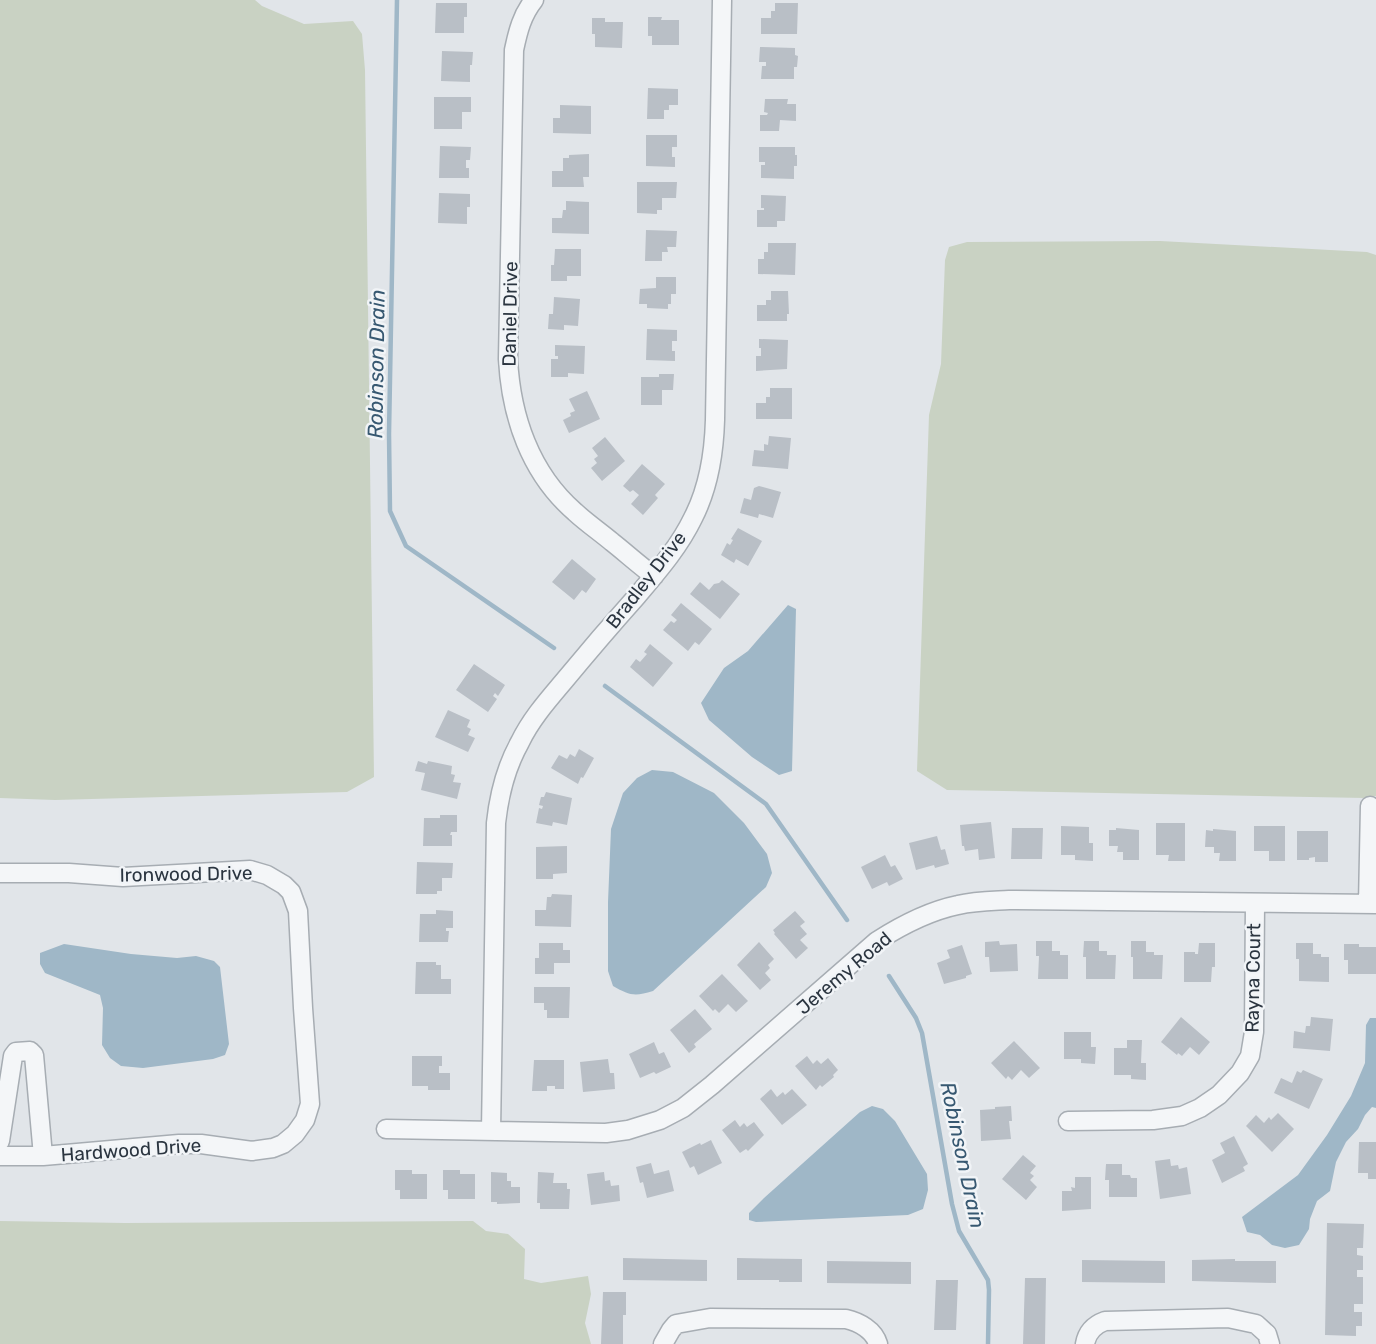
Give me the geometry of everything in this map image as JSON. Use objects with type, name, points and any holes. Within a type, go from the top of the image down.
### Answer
[{"type":"street","name":"Daniel Drive","points":[[534,0],[524,12],[514,50],[508,359],[516,413],[533,457],[559,496],[573,511],[654,576]]},
{"type":"street","name":"Bradley Drive","points":[[491,1131],[496,823],[503,784],[519,743],[530,724],[679,544],[701,500],[711,467],[714,449],[722,0]]},
{"type":"street","points":[[1370,806],[1372,904]]},
{"type":"street","name":"Ironwood Drive","points":[[0,873],[69,873],[123,877],[250,870],[267,875],[290,892],[300,918],[303,1008]]},
{"type":"street","name":"Jeremy Road","points":[[386,1129],[606,1133],[628,1130],[660,1120],[683,1108],[712,1085],[877,941],[922,916],[947,907],[1009,900],[1372,904]]},
{"type":"street","name":"Rayna Court","points":[[1068,1121],[1153,1120],[1182,1116],[1219,1095],[1240,1073],[1250,1056],[1254,1032],[1255,903]]},
{"type":"street","name":"Hardwood Drive","points":[[0,1156],[43,1156],[179,1144],[252,1151],[282,1144],[301,1128],[310,1104],[303,1008]]},
{"type":"street","points":[[0,1141],[13,1056],[16,1052],[30,1051],[34,1055],[43,1156]]},
{"type":"street","points":[[663,1344],[676,1324],[710,1318],[846,1319],[864,1327],[875,1336],[878,1344]]},
{"type":"street","points":[[1085,1344],[1094,1325],[1105,1321],[1228,1318],[1256,1324],[1267,1334],[1270,1344]]},
{"type":"green space","points":[[0,0],[255,0],[262,6],[304,24],[353,21],[362,34],[365,70],[374,777],[347,792],[55,800],[0,798]]},
{"type":"green space","points":[[1160,241],[1367,252],[1376,255],[1376,796],[1365,798],[947,790],[917,771],[929,415],[941,364],[945,260],[949,247],[967,242]]},
{"type":"green space","points":[[0,1221],[473,1221],[486,1231],[508,1234],[525,1249],[524,1279],[541,1283],[588,1276],[591,1294],[585,1323],[591,1344],[0,1344]]},
{"type":"water","points":[[788,605],[796,609],[792,771],[779,775],[752,757],[709,720],[701,703],[724,668],[748,651]]},
{"type":"water","points":[[652,770],[673,772],[714,793],[744,823],[767,854],[772,873],[766,887],[653,991],[632,994],[613,986],[608,971],[611,829],[623,793],[637,778]]},
{"type":"water","points":[[64,944],[131,954],[177,958],[196,956],[214,961],[220,967],[229,1044],[225,1055],[143,1068],[121,1066],[110,1058],[102,1045],[103,1008],[100,995],[45,973],[40,964],[40,953]]},
{"type":"water","points":[[1370,1018],[1376,1018],[1376,1108],[1372,1107],[1346,1142],[1336,1162],[1330,1191],[1317,1201],[1309,1229],[1299,1245],[1285,1248],[1272,1245],[1260,1235],[1247,1232],[1242,1217],[1298,1175],[1327,1135],[1351,1096],[1365,1063],[1366,1025]]},
{"type":"water","points":[[872,1106],[883,1109],[895,1121],[927,1174],[928,1190],[923,1209],[908,1215],[756,1222],[749,1220],[749,1213],[764,1198],[860,1112]]},
{"type":"building","points":[[436,3],[467,3],[464,33],[435,33]]},
{"type":"building","points":[[775,3],[798,3],[797,34],[761,34],[761,18],[771,18]]},
{"type":"building","points":[[648,17],[679,20],[679,45],[652,45],[652,36],[648,36]]},
{"type":"building","points":[[592,18],[605,18],[605,22],[623,22],[622,48],[595,47]]},
{"type":"building","points":[[760,47],[795,48],[795,55],[798,56],[794,79],[761,79],[762,66],[766,66],[766,62],[759,62]]},
{"type":"building","points":[[442,51],[473,52],[470,82],[441,81]]},
{"type":"building","points":[[648,88],[678,89],[678,105],[669,105],[669,110],[664,110],[664,119],[647,119]]},
{"type":"building","points":[[434,97],[471,97],[471,112],[462,112],[462,129],[434,129]]},
{"type":"building","points":[[765,99],[788,99],[787,104],[796,104],[796,121],[780,120],[779,131],[760,131],[760,115],[768,113],[764,112]]},
{"type":"building","points":[[560,105],[591,106],[591,134],[553,133],[553,118],[560,118]]},
{"type":"building","points":[[646,135],[677,135],[677,147],[672,147],[675,167],[646,166]]},
{"type":"building","points":[[440,146],[471,147],[470,160],[466,160],[469,178],[439,178]]},
{"type":"building","points":[[759,147],[795,147],[797,166],[794,166],[794,179],[761,178],[761,165],[765,165],[765,162],[759,162]]},
{"type":"building","points":[[589,154],[589,177],[583,177],[584,187],[552,187],[552,171],[563,171],[563,158]]},
{"type":"building","points":[[637,182],[677,182],[676,198],[662,198],[662,210],[657,210],[657,214],[637,213]]},
{"type":"building","points":[[439,193],[470,194],[467,224],[438,223]]},
{"type":"building","points":[[761,195],[786,196],[785,221],[777,221],[777,227],[757,227],[757,210],[764,210],[761,208]]},
{"type":"building","points":[[566,201],[589,202],[589,234],[552,233],[552,218],[562,218]]},
{"type":"building","points":[[646,230],[677,231],[676,247],[667,247],[668,252],[662,252],[662,261],[645,261]]},
{"type":"building","points":[[768,243],[796,243],[795,275],[758,274],[758,259],[764,259],[764,252],[768,252]]},
{"type":"building","points":[[555,249],[581,249],[581,276],[567,276],[567,281],[551,281]]},
{"type":"building","points":[[656,277],[676,277],[676,294],[671,294],[668,309],[647,308],[647,304],[639,304],[640,289],[656,288]]},
{"type":"building","points":[[771,291],[788,291],[787,321],[757,321],[757,305],[766,305],[766,300],[771,300]]},
{"type":"building","points":[[554,297],[580,299],[578,326],[564,325],[564,330],[548,329],[549,314],[553,314]]},
{"type":"building","points":[[647,329],[677,330],[677,341],[672,341],[675,361],[646,360]]},
{"type":"building","points":[[759,339],[788,340],[787,369],[756,371],[756,356],[761,356]]},
{"type":"building","points":[[555,345],[585,346],[584,374],[568,373],[568,377],[551,377],[551,359],[558,359],[558,356],[555,356]]},
{"type":"building","points":[[659,374],[674,374],[673,390],[662,390],[662,405],[641,405],[641,377],[659,377]]},
{"type":"building","points":[[770,388],[792,388],[792,419],[756,419],[756,403],[766,403],[766,397],[770,397]]},
{"type":"building","points":[[587,391],[600,419],[569,433],[563,420],[575,411],[569,399]]},
{"type":"building","points":[[769,436],[791,438],[788,469],[752,466],[754,450],[764,451],[764,444],[768,445]]},
{"type":"building","points":[[605,437],[625,461],[602,481],[591,468],[597,463],[594,459],[598,456],[592,448]]},
{"type":"building","points":[[642,464],[665,484],[655,495],[658,498],[643,515],[631,504],[639,495],[623,486]]},
{"type":"building","points":[[759,486],[781,492],[773,518],[759,514],[758,518],[740,513],[744,498],[751,500],[754,488]]},
{"type":"building","points":[[738,528],[762,541],[748,566],[736,559],[734,563],[721,555],[727,543],[730,545]]},
{"type":"building","points":[[572,559],[596,579],[586,593],[582,590],[574,600],[552,582]]},
{"type":"building","points":[[722,580],[740,594],[720,619],[690,594],[700,582],[709,590]]},
{"type":"building","points":[[681,603],[712,629],[699,645],[695,642],[688,651],[663,630],[671,621],[674,623],[677,620],[671,615]]},
{"type":"building","points":[[650,644],[673,663],[653,687],[630,667],[636,659],[640,662],[647,654],[644,652]]},
{"type":"building","points":[[474,664],[505,685],[498,696],[495,693],[493,696],[497,699],[488,712],[456,690]]},
{"type":"building","points":[[448,710],[470,720],[467,727],[471,729],[468,735],[475,738],[468,752],[435,737]]},
{"type":"building","points":[[579,749],[594,758],[578,784],[551,768],[559,755],[567,759],[570,754],[575,757]]},
{"type":"building","points":[[418,761],[452,766],[451,774],[455,775],[453,782],[461,783],[457,799],[421,790],[425,773],[415,771]]},
{"type":"building","points":[[546,792],[572,798],[567,825],[536,823],[539,808],[542,809],[543,806],[539,805],[541,797],[544,797]]},
{"type":"building","points":[[440,815],[457,815],[457,832],[451,832],[450,835],[452,846],[423,846],[424,818],[440,818]]},
{"type":"building","points":[[991,822],[995,858],[979,860],[978,849],[965,851],[962,846],[960,825]]},
{"type":"building","points":[[1156,823],[1185,823],[1185,861],[1168,861],[1169,855],[1156,855]]},
{"type":"building","points":[[1061,826],[1089,827],[1089,843],[1093,843],[1093,861],[1075,860],[1075,855],[1061,855]]},
{"type":"building","points":[[1254,826],[1285,826],[1285,861],[1269,861],[1269,851],[1254,851]]},
{"type":"building","points":[[1012,828],[1043,828],[1042,859],[1011,859]]},
{"type":"building","points":[[1109,830],[1139,830],[1139,860],[1123,860],[1123,852],[1117,852],[1118,846],[1109,846]]},
{"type":"building","points":[[1206,830],[1236,831],[1236,861],[1219,861],[1220,853],[1214,853],[1214,847],[1205,847]]},
{"type":"building","points":[[1297,831],[1328,831],[1328,862],[1315,862],[1315,857],[1297,860]]},
{"type":"building","points":[[937,836],[941,850],[945,849],[949,864],[916,870],[909,843]]},
{"type":"building","points":[[567,846],[567,873],[553,874],[553,879],[536,879],[536,847]]},
{"type":"building","points":[[885,855],[891,867],[895,865],[903,879],[889,886],[887,882],[872,889],[861,867]]},
{"type":"building","points":[[417,862],[453,863],[452,878],[442,878],[442,891],[437,891],[437,894],[416,894]]},
{"type":"building","points":[[552,894],[572,895],[571,927],[535,926],[535,910],[546,910],[547,897]]},
{"type":"building","points":[[436,910],[453,911],[453,928],[446,928],[446,931],[449,931],[448,942],[419,942],[420,914],[436,914]]},
{"type":"building","points":[[795,911],[805,922],[800,926],[807,934],[800,940],[808,948],[796,959],[773,930]]},
{"type":"building","points":[[999,941],[1000,945],[1017,944],[1018,971],[990,972],[989,957],[985,957],[985,942]]},
{"type":"building","points":[[1036,941],[1052,941],[1052,951],[1068,955],[1068,979],[1038,979],[1039,956],[1036,956]]},
{"type":"building","points":[[1084,941],[1099,941],[1099,951],[1116,955],[1115,979],[1086,979]]},
{"type":"building","points":[[1131,941],[1146,941],[1146,952],[1163,955],[1162,979],[1133,979]]},
{"type":"building","points":[[759,942],[774,959],[765,973],[771,980],[760,990],[737,965]]},
{"type":"building","points":[[539,943],[563,943],[563,950],[570,950],[570,963],[554,963],[554,974],[535,974]]},
{"type":"building","points":[[1199,943],[1215,943],[1215,967],[1212,967],[1211,982],[1184,982],[1184,952],[1198,954]]},
{"type":"building","points":[[1296,943],[1313,943],[1313,954],[1329,957],[1329,982],[1299,981]]},
{"type":"building","points":[[1344,944],[1376,947],[1376,974],[1348,974],[1348,960],[1344,960]]},
{"type":"building","points":[[962,945],[972,974],[944,984],[937,963],[950,958],[947,950]]},
{"type":"building","points":[[416,962],[436,962],[436,965],[441,965],[441,979],[451,979],[451,994],[415,994]]},
{"type":"building","points":[[722,974],[748,1001],[736,1012],[728,1004],[719,1013],[715,1009],[713,1011],[699,996]]},
{"type":"building","points":[[534,987],[570,987],[569,1018],[547,1018],[544,1003],[534,1003]]},
{"type":"building","points":[[695,1009],[712,1029],[694,1044],[696,1047],[689,1053],[670,1030]]},
{"type":"building","points":[[1181,1017],[1210,1042],[1199,1055],[1190,1047],[1182,1056],[1178,1053],[1177,1055],[1161,1042]]},
{"type":"building","points":[[1311,1017],[1333,1019],[1330,1051],[1293,1048],[1294,1031],[1305,1033],[1306,1026],[1310,1026]]},
{"type":"building","points":[[1064,1032],[1091,1032],[1091,1047],[1096,1047],[1095,1064],[1081,1063],[1081,1059],[1064,1059]]},
{"type":"building","points":[[1127,1040],[1142,1040],[1141,1063],[1146,1063],[1146,1080],[1131,1079],[1131,1075],[1114,1075],[1114,1048],[1127,1048]]},
{"type":"building","points":[[1014,1041],[1040,1068],[1029,1078],[1021,1070],[1012,1080],[1008,1076],[1006,1079],[991,1063]]},
{"type":"building","points":[[654,1042],[659,1054],[664,1052],[671,1067],[640,1078],[629,1054]]},
{"type":"building","points":[[412,1056],[442,1056],[439,1073],[450,1073],[450,1090],[428,1090],[428,1086],[412,1086]]},
{"type":"building","points":[[807,1056],[813,1064],[817,1060],[821,1064],[828,1058],[838,1070],[834,1077],[816,1090],[795,1066]]},
{"type":"building","points":[[608,1059],[610,1073],[614,1073],[615,1089],[583,1092],[580,1062]]},
{"type":"building","points":[[534,1060],[564,1060],[564,1089],[547,1086],[547,1091],[532,1091]]},
{"type":"building","points":[[1303,1070],[1323,1079],[1309,1109],[1274,1093],[1281,1078],[1292,1083],[1297,1071],[1301,1073]]},
{"type":"building","points":[[771,1089],[777,1097],[792,1089],[807,1105],[782,1125],[760,1099]]},
{"type":"building","points":[[1011,1106],[1011,1139],[981,1141],[980,1110]]},
{"type":"building","points":[[1278,1113],[1294,1129],[1272,1152],[1246,1126],[1256,1115],[1264,1123]]},
{"type":"building","points":[[735,1120],[740,1127],[744,1123],[747,1127],[754,1122],[764,1135],[748,1151],[746,1149],[740,1153],[722,1130]]},
{"type":"building","points":[[1234,1136],[1248,1164],[1243,1167],[1245,1171],[1222,1183],[1212,1160],[1225,1153],[1220,1143]]},
{"type":"building","points":[[711,1140],[722,1163],[698,1175],[694,1166],[690,1168],[682,1152]]},
{"type":"building","points":[[1359,1142],[1376,1142],[1376,1179],[1368,1179],[1368,1173],[1358,1173]]},
{"type":"building","points":[[1023,1155],[1036,1166],[1030,1173],[1034,1176],[1030,1180],[1037,1187],[1026,1200],[1002,1179]]},
{"type":"building","points":[[1170,1159],[1171,1166],[1178,1165],[1179,1169],[1187,1167],[1191,1194],[1160,1199],[1155,1161]]},
{"type":"building","points":[[651,1163],[654,1174],[669,1170],[674,1191],[647,1198],[636,1167]]},
{"type":"building","points":[[1106,1164],[1122,1164],[1122,1175],[1137,1178],[1137,1197],[1109,1197],[1109,1180],[1105,1180]]},
{"type":"building","points":[[395,1170],[412,1170],[412,1174],[427,1174],[427,1199],[400,1199],[400,1190],[395,1190]]},
{"type":"building","points":[[443,1170],[460,1170],[460,1174],[475,1174],[475,1199],[448,1199],[448,1190],[443,1190]]},
{"type":"building","points":[[491,1172],[507,1173],[507,1181],[511,1181],[511,1187],[520,1187],[520,1203],[491,1202]]},
{"type":"building","points":[[538,1172],[554,1173],[553,1183],[567,1183],[567,1189],[570,1189],[569,1209],[540,1209],[540,1203],[537,1203]]},
{"type":"building","points":[[604,1172],[605,1181],[610,1180],[611,1186],[619,1185],[620,1201],[591,1205],[587,1174]]},
{"type":"building","points":[[1075,1177],[1091,1177],[1091,1209],[1062,1211],[1062,1191],[1072,1191],[1071,1187],[1075,1188]]},
{"type":"building","points":[[1327,1223],[1364,1224],[1363,1248],[1357,1248],[1357,1255],[1363,1256],[1363,1270],[1357,1270],[1357,1277],[1363,1277],[1363,1304],[1354,1304],[1354,1312],[1362,1312],[1362,1326],[1356,1326],[1356,1336],[1325,1335]]},
{"type":"building","points":[[623,1258],[707,1260],[707,1281],[623,1280]]},
{"type":"building","points":[[737,1258],[802,1259],[802,1282],[737,1280]]},
{"type":"building","points":[[1082,1260],[1165,1261],[1165,1283],[1082,1282]]},
{"type":"building","points":[[1192,1260],[1276,1261],[1276,1283],[1192,1281]]},
{"type":"building","points":[[827,1261],[911,1262],[911,1284],[827,1283]]},
{"type":"building","points":[[1025,1278],[1046,1278],[1045,1344],[1023,1344]]},
{"type":"building","points":[[936,1280],[958,1280],[956,1330],[934,1330]]},
{"type":"building","points":[[603,1292],[626,1292],[623,1344],[601,1344]]},
{"type":"waterway","name":"Robinson Drain","points":[[397,0],[390,511],[406,546],[554,648]]},
{"type":"waterway","name":"Robinson Drain","points":[[605,686],[766,804],[847,920]]},
{"type":"waterway","name":"Robinson Drain","points":[[889,976],[916,1018],[922,1033],[959,1231],[988,1280],[988,1344]]}]
